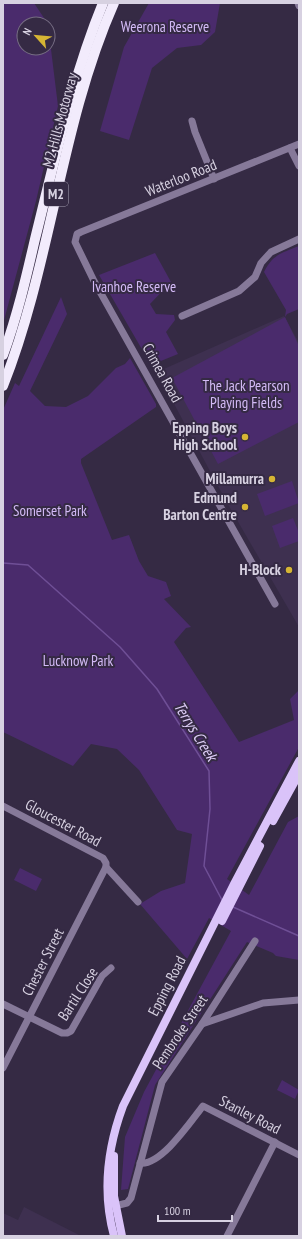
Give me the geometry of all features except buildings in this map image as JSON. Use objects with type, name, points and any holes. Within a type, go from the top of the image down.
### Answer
[{"type":"highway","name":"M2 Hills Motorway","points":[[3,355],[20,300],[72,91],[91,32],[103,3]]},
{"type":"highway","name":"M2 Hills Motorway","points":[[3,386],[23,329],[81,94],[100,36],[114,3]]},
{"type":"main road","name":"Epping Road","points":[[122,1236],[115,1206],[113,1185],[114,1156],[124,1115],[299,761]]},
{"type":"main road","name":"Epping Road","points":[[237,884],[299,774]]},
{"type":"main road","name":"Epping Road","points":[[114,1236],[109,1215],[107,1186],[108,1157],[116,1123],[136,1077],[216,927]]},
{"type":"street","points":[[192,121],[214,179]]},
{"type":"street","name":"Waterloo Road","points":[[75,238],[81,232],[299,144]]},
{"type":"street","points":[[290,148],[299,166]]},
{"type":"street","name":"Crimea Road","points":[[75,238],[75,246],[274,604]]},
{"type":"street","points":[[182,316],[239,291],[255,277],[261,263],[270,252],[299,238]]},
{"type":"street","name":"Gloucester Road","points":[[3,806],[103,858],[106,863],[106,867],[138,902]]},
{"type":"street","name":"Chester Street","points":[[3,1068],[106,867]]},
{"type":"street","name":"Pembroke Street","points":[[115,1206],[124,1204],[130,1200],[162,1082],[256,941]]},
{"type":"street","name":"Bartil Close","points":[[29,1017],[62,1033],[68,1033],[71,1031],[102,976],[111,968]]},
{"type":"street","points":[[202,1024],[263,1003],[299,1000]]},
{"type":"street","points":[[3,1004],[29,1017]]},
{"type":"street","name":"Stanley Road","points":[[140,1163],[148,1163],[159,1157],[203,1106],[299,1155]]},
{"type":"street","points":[[227,1236],[274,1142]]},
{"type":"shaded area","name":"Epping Boys High School","points":[[284,316],[299,343],[299,627],[226,501],[157,372]]},
{"type":"shaded area","points":[[24,1207],[81,1236],[3,1236],[3,1213],[18,1220]]},
{"type":"green space","points":[[3,3],[34,3],[43,16],[16,16],[16,56],[52,56],[58,106],[36,201],[3,324]]},
{"type":"green space","name":"Weerona Reserve","points":[[149,3],[220,3],[215,32],[201,45],[177,48],[152,68],[129,140],[100,131],[124,47]]},
{"type":"green space","points":[[299,246],[299,309],[287,314],[285,317],[286,310],[264,272],[271,261],[278,255]]},
{"type":"green space","name":"Ivanhoe Reserve","points":[[155,253],[171,282],[150,304],[156,314],[174,315],[175,320],[166,332],[178,354],[151,365],[99,275]]},
{"type":"green space","points":[[61,297],[67,314],[30,391],[45,406],[66,407],[88,396],[116,368],[125,364],[130,358],[156,404],[156,407],[81,459],[81,463],[112,540],[129,535],[139,561],[148,576],[166,582],[171,596],[164,599],[191,627],[186,628],[174,642],[239,742],[294,720],[290,699],[299,690],[299,747],[227,879],[249,895],[288,822],[299,816],[299,960],[276,956],[273,953],[247,942],[155,1085],[128,1189],[121,1190],[125,1137],[144,1092],[231,931],[209,918],[187,959],[140,904],[161,891],[185,883],[192,834],[177,830],[139,770],[117,749],[91,744],[73,766],[3,732],[3,410],[15,383],[19,386]]},
{"type":"green space","name":"The Jack Pearson Playing Fields","points":[[285,317],[299,346],[299,422],[218,464],[172,378]]},
{"type":"green space","points":[[292,481],[299,503],[265,516],[257,494]]},
{"type":"green space","points":[[293,518],[299,533],[299,541],[280,548],[272,526]]},
{"type":"green space","points":[[20,868],[42,879],[36,891],[14,880]]},
{"type":"green space","points":[[282,1080],[299,1090],[295,1099],[277,1090]]},
{"type":"waterway","name":"Terrys Creek","points":[[3,563],[28,565],[120,647],[157,689],[209,771],[210,809],[204,866],[223,902]]},
{"type":"waterway","name":"Terrys Creek","points":[[233,907],[299,936]]},
{"type":"place","name":"Epping Boys High School","points":[[245,437]]},
{"type":"place","name":"Millamurra","points":[[272,479]]},
{"type":"place","name":"Edmund Barton Centre","points":[[245,507]]},
{"type":"place","name":"H-Block","points":[[289,570]]},
{"type":"park label","name":"Somerset Park","points":[[50,511]]},
{"type":"park label","name":"Lucknow Park","points":[[78,661]]}]
